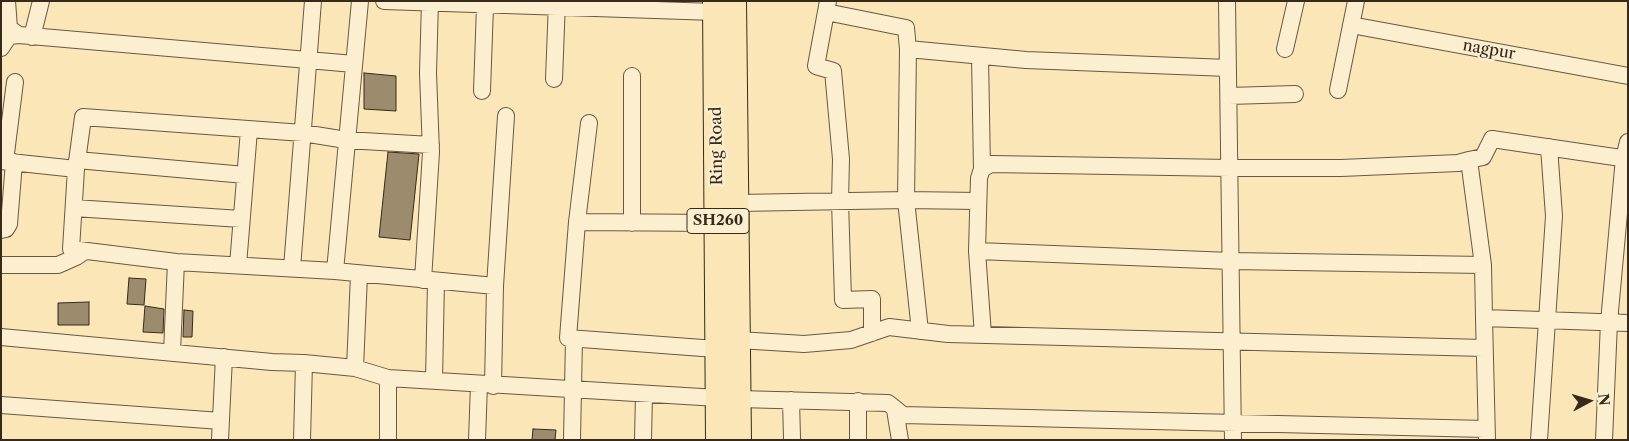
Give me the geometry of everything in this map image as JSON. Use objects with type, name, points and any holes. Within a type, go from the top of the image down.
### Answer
[{"type":"highway","name":"Ring Road","points":[[718,440],[728,399],[738,340],[738,203],[721,5]]},
{"type":"highway","name":"Ring Road","points":[[721,5],[716,349],[739,440]]},
{"type":"street","points":[[7,1],[9,28],[26,36]]},
{"type":"street","points":[[26,36],[41,1]]},
{"type":"street","points":[[292,268],[313,1]]},
{"type":"street","points":[[335,271],[360,1]]},
{"type":"street","points":[[384,1],[557,5],[721,5]]},
{"type":"street","points":[[1227,1],[1230,96],[1233,432]]},
{"type":"street","points":[[1285,49],[1296,1]]},
{"type":"street","points":[[1338,90],[1356,1]]},
{"type":"street","points":[[430,2],[428,72],[431,145],[430,281],[434,381]]},
{"type":"street","points":[[482,91],[488,4]]},
{"type":"street","points":[[554,79],[557,5]]},
{"type":"street","points":[[872,333],[872,299],[843,300],[840,201],[841,151],[833,71],[816,66],[827,7],[906,28],[908,49],[906,200],[920,331]]},
{"type":"street","name":"nagpur","points":[[1351,25],[1628,76]]},
{"type":"street","points":[[1,48],[9,36],[26,36],[199,50],[308,62],[354,64]]},
{"type":"street","points":[[908,49],[1026,60],[1228,68]]},
{"type":"street","points":[[980,56],[982,169],[978,178],[976,251],[984,335]]},
{"type":"street","points":[[632,76],[632,223]]},
{"type":"street","points":[[1,230],[6,229],[9,224],[7,161],[15,82]]},
{"type":"street","points":[[1230,96],[1295,94]]},
{"type":"street","points":[[477,440],[486,385],[495,286],[506,116]]},
{"type":"street","points":[[431,145],[346,140],[303,132],[249,130],[83,117],[77,164],[71,249],[176,262],[335,271],[495,286]]},
{"type":"street","points":[[588,123],[577,222],[568,338],[716,349]]},
{"type":"street","points":[[238,265],[249,130]]},
{"type":"street","points":[[982,169],[991,164],[1341,168],[1458,163],[1483,157],[1492,139],[1626,158]]},
{"type":"street","points":[[1604,440],[1609,322],[1628,142]]},
{"type":"street","points":[[1539,440],[1554,216],[1549,147]]},
{"type":"street","points":[[1,337],[355,368],[388,378],[728,399],[888,403],[903,415],[1233,432],[1486,434],[1483,265],[1469,160]]},
{"type":"street","points":[[7,161],[245,175]]},
{"type":"street","points":[[738,203],[906,200],[978,201]]},
{"type":"street","points":[[74,208],[241,220]]},
{"type":"street","points":[[577,222],[718,223]]},
{"type":"street","points":[[1,265],[58,265],[86,251]]},
{"type":"street","points":[[976,251],[1231,261],[1483,265]]},
{"type":"street","points":[[172,352],[176,262]]},
{"type":"street","points":[[355,368],[359,274]]},
{"type":"street","points":[[1484,318],[1628,323]]},
{"type":"street","points":[[738,340],[804,344],[851,340],[889,327],[984,335],[1233,343],[1484,348]]},
{"type":"street","points":[[572,440],[574,338]]},
{"type":"street","points":[[220,440],[224,357]]},
{"type":"street","points":[[302,440],[304,363]]},
{"type":"street","points":[[388,378],[388,440]]},
{"type":"street","points":[[643,440],[644,394]]},
{"type":"street","points":[[791,400],[792,438]]},
{"type":"street","points":[[858,401],[858,440]]},
{"type":"street","points":[[1,405],[221,421]]},
{"type":"street","points":[[895,410],[900,440]]},
{"type":"building","points":[[364,73],[396,76],[396,111],[364,109]]},
{"type":"building","points":[[388,152],[419,154],[410,240],[379,237]]},
{"type":"building","points":[[129,278],[146,279],[144,305],[127,304]]},
{"type":"building","points":[[89,302],[89,325],[58,325],[58,303]]},
{"type":"building","points":[[145,306],[164,309],[163,333],[143,332]]},
{"type":"building","points":[[184,310],[193,311],[192,337],[183,337]]},
{"type":"building","points":[[533,429],[556,430],[555,440],[532,440]]}]
